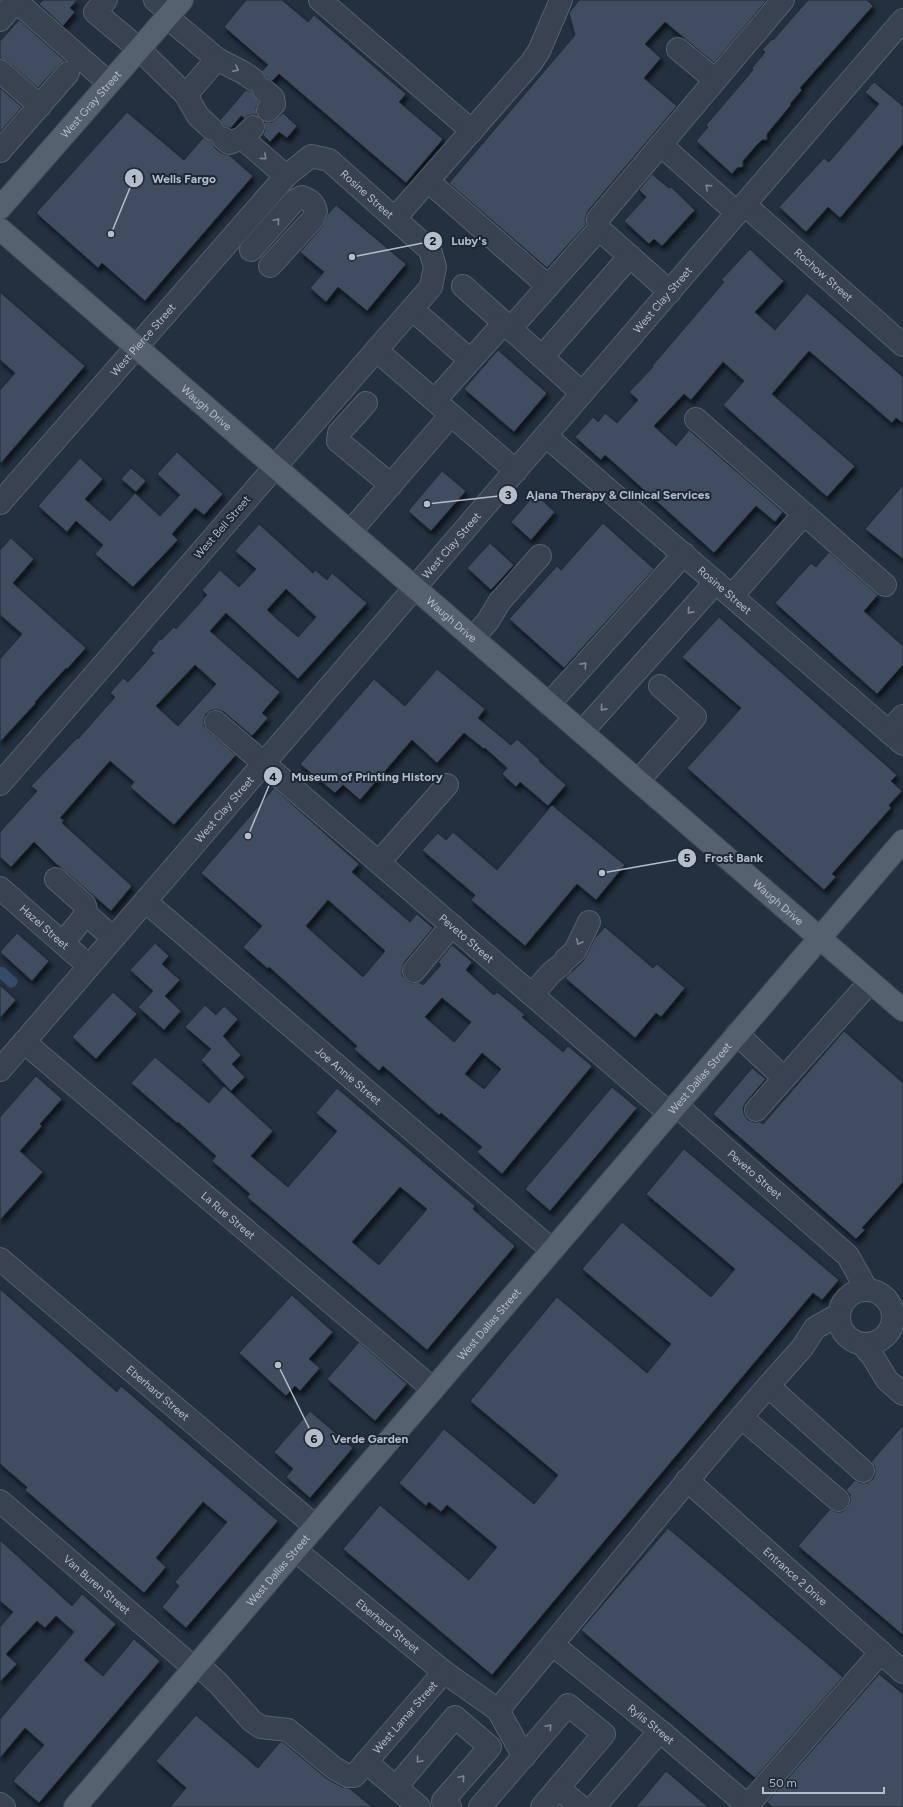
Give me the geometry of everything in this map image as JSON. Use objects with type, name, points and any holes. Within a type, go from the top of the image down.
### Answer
[{"type":"main road","name":"West Gray Street","points":[[0,208],[139,49],[168,7]]},
{"type":"main road","name":"Waugh Drive","points":[[0,229],[903,1010]]},
{"type":"main road","name":"West Dallas Street","points":[[75,1807],[903,841]]},
{"type":"street","points":[[106,0],[95,12],[139,49],[223,133],[286,176]]},
{"type":"street","points":[[320,0],[472,131]]},
{"type":"street","points":[[396,218],[531,63],[539,51],[561,0]]},
{"type":"street","points":[[670,292],[599,229],[598,219],[784,0]]},
{"type":"street","points":[[0,20],[17,1],[109,83]]},
{"type":"street","points":[[168,7],[217,59],[244,73],[262,93]]},
{"type":"street","name":"West Clay Street","points":[[0,1070],[903,20]]},
{"type":"street","points":[[678,50],[716,80]]},
{"type":"street","points":[[186,95],[217,59]]},
{"type":"street","points":[[0,71],[40,106]]},
{"type":"street","points":[[0,151],[68,73]]},
{"type":"street","name":"Rochow Street","points":[[661,145],[741,209],[903,345]]},
{"type":"street","name":"Rosine Street","points":[[286,176],[311,156],[329,160],[396,218],[430,250],[436,267]]},
{"type":"street","name":"West Pierce Street","points":[[0,503],[286,176]]},
{"type":"street","points":[[428,181],[548,286]]},
{"type":"street","points":[[251,250],[294,201],[302,197],[309,200],[315,206],[316,211],[312,219],[270,266]]},
{"type":"street","points":[[435,400],[470,360],[548,286],[599,229]]},
{"type":"street","points":[[542,357],[630,256]]},
{"type":"street","name":"West Bell Street","points":[[0,784],[274,466],[431,287],[436,267]]},
{"type":"street","points":[[463,286],[582,393]]},
{"type":"street","points":[[412,308],[470,360]]},
{"type":"street","points":[[376,350],[516,471]]},
{"type":"street","points":[[366,402],[339,432],[338,441],[391,485]]},
{"type":"street","points":[[350,532],[451,415]]},
{"type":"street","points":[[696,419],[885,586]]},
{"type":"street","name":"Rosine Street","points":[[546,436],[724,589],[898,731]]},
{"type":"street","points":[[582,732],[724,589],[804,514]]},
{"type":"street","points":[[549,704],[684,554]]},
{"type":"street","points":[[473,638],[488,621],[500,601],[540,556]]},
{"type":"street","points":[[638,781],[695,717],[660,686]]},
{"type":"street","name":"Peveto Street","points":[[216,722],[532,995],[673,1109],[834,1243],[848,1256],[867,1290]]},
{"type":"street","points":[[379,862],[447,785]]},
{"type":"street","points":[[56,879],[85,905],[86,914],[113,938]]},
{"type":"street","name":"Hazel Street","points":[[0,888],[89,966]]},
{"type":"street","name":"Joe Annie Street","points":[[145,901],[552,1250]]},
{"type":"street","points":[[63,943],[86,914]]},
{"type":"street","points":[[532,995],[551,973],[574,951],[589,922]]},
{"type":"street","points":[[414,971],[452,925]]},
{"type":"street","points":[[756,1110],[870,982]]},
{"type":"street","points":[[737,1034],[784,1078]]},
{"type":"street","name":"La Rue Street","points":[[24,1042],[433,1389]]},
{"type":"street","points":[[524,1757],[498,1710],[553,1645],[687,1480],[802,1348],[815,1328],[842,1316],[852,1294],[867,1290],[881,1294],[891,1305],[893,1312],[892,1327],[884,1339],[870,1345],[863,1345],[849,1340],[842,1316],[844,1280],[834,1243]]},
{"type":"street","name":"Eberhard Street","points":[[0,1259],[316,1526]]},
{"type":"street","points":[[884,1339],[887,1353],[897,1372],[903,1377]]},
{"type":"street","points":[[863,1345],[873,1357],[887,1380],[903,1394]]},
{"type":"street","points":[[768,1386],[863,1471]]},
{"type":"street","points":[[741,1417],[838,1500]]},
{"type":"street","name":"Entrance 2 Drive","points":[[687,1480],[903,1672]]},
{"type":"street","name":"Van Buren Street","points":[[0,1501],[195,1666],[218,1683],[252,1721],[261,1727],[288,1730],[334,1768],[348,1776],[354,1776],[366,1762]]},
{"type":"street","name":"Eberhard Street","points":[[295,1550],[444,1672],[498,1710]]},
{"type":"street","name":"Rylis Street","points":[[553,1645],[660,1731],[749,1806]]},
{"type":"street","points":[[749,1806],[881,1652]]},
{"type":"street","name":"West Lamar Street","points":[[366,1762],[444,1672]]},
{"type":"street","points":[[480,1807],[568,1705],[604,1734],[542,1807]]},
{"type":"street","points":[[396,1787],[455,1717],[490,1747],[443,1800],[450,1807]]},
{"type":"street","points":[[594,1807],[660,1731]]},
{"type":"street","points":[[366,1762],[419,1807]]},
{"type":"street","points":[[558,1788],[581,1807]]},
{"type":"street","points":[[0,1804],[4,1807]]},
{"type":"water","points":[[0,967],[4,967],[18,980],[16,986],[10,988],[0,979]]},
{"type":"building","points":[[43,0],[77,0],[70,8],[75,12],[63,26],[39,4]]},
{"type":"building","points":[[246,0],[282,0],[308,22],[314,15],[406,94],[399,102],[443,139],[406,183],[279,74],[272,81],[266,78],[262,71],[268,65],[224,27]]},
{"type":"building","points":[[579,0],[767,0],[714,63],[665,22],[645,44],[661,58],[644,78],[677,106],[588,211],[586,216],[586,225],[547,268],[449,183],[575,35],[569,13]]},
{"type":"building","points":[[808,0],[867,0],[873,6],[800,88],[802,90],[767,134],[767,140],[762,140],[743,161],[743,167],[737,168],[732,174],[696,141],[708,127],[706,125],[753,70],[752,68],[765,52],[762,50],[772,39],[773,40]]},
{"type":"building","points":[[19,20],[65,61],[59,65],[38,88],[8,62],[0,59],[0,41]]},
{"type":"building","points":[[874,82],[903,106],[903,144],[840,218],[828,207],[806,232],[779,207],[824,158],[829,162],[879,104],[865,92]]},
{"type":"building","points":[[0,88],[22,107],[0,132]]},
{"type":"building","points":[[246,90],[252,92],[259,102],[256,107],[257,115],[250,115],[244,118],[241,116],[231,128],[224,126],[220,120]]},
{"type":"building","points":[[127,112],[184,160],[203,138],[211,141],[215,148],[221,153],[229,155],[253,176],[145,301],[102,263],[98,268],[36,213]]},
{"type":"building","points":[[283,113],[297,126],[287,138],[279,132],[270,142],[263,135],[265,130],[264,122],[272,122]]},
{"type":"building","points":[[652,174],[669,188],[671,187],[695,210],[662,246],[654,239],[649,244],[624,221],[646,197],[639,190]]},
{"type":"building","points":[[336,205],[406,264],[367,311],[338,287],[326,302],[310,288],[324,272],[300,252],[322,227],[328,214]]},
{"type":"building","points":[[750,249],[784,281],[755,312],[775,330],[807,293],[903,377],[903,423],[896,418],[892,423],[809,351],[772,394],[855,466],[827,497],[723,405],[744,381],[723,362],[691,400],[684,394],[654,426],[676,446],[689,430],[783,512],[775,522],[756,506],[714,553],[605,455],[601,460],[575,437],[593,417],[598,422],[605,413],[617,423],[638,400],[629,392],[653,367],[652,366],[724,282],[721,280]]},
{"type":"building","points":[[0,292],[85,366],[0,464],[0,390],[15,373],[0,360]]},
{"type":"building","points":[[498,350],[547,393],[514,432],[464,389]]},
{"type":"building","points":[[177,452],[223,494],[204,515],[195,508],[172,534],[178,540],[133,587],[95,554],[103,545],[76,521],[67,532],[38,506],[80,458],[103,479],[85,499],[110,521],[135,493],[160,516],[180,495],[157,474]]},
{"type":"building","points":[[131,468],[146,481],[136,492],[121,479]]},
{"type":"building","points":[[442,471],[466,491],[431,531],[408,511]]},
{"type":"building","points":[[903,485],[903,559],[865,529]]},
{"type":"building","points":[[535,494],[555,512],[531,540],[511,522]]},
{"type":"building","points":[[603,523],[654,569],[564,668],[509,619],[557,566],[561,570]]},
{"type":"building","points":[[259,524],[313,573],[315,570],[327,580],[332,573],[367,603],[298,679],[226,613],[210,631],[280,692],[262,713],[268,718],[252,736],[224,712],[212,710],[206,714],[204,726],[236,755],[174,825],[130,787],[134,782],[110,761],[60,818],[64,820],[62,823],[132,886],[111,911],[56,864],[34,842],[11,867],[0,857],[0,832],[37,791],[31,786],[77,738],[78,739],[115,697],[110,693],[123,678],[128,682],[154,653],[151,650],[160,639],[161,640],[174,627],[176,629],[207,595],[202,590],[220,570],[239,587],[256,569],[235,551]],"holes":[[[286,589],[316,617],[298,637],[267,610]],[[195,665],[216,684],[178,726],[156,706]]]},
{"type":"building","points":[[11,538],[34,559],[13,583],[86,648],[67,669],[66,668],[0,742],[0,659],[22,634],[0,615],[0,550]]},
{"type":"building","points":[[490,543],[514,565],[491,590],[467,568]]},
{"type":"building","points":[[829,552],[878,595],[864,611],[903,646],[903,665],[877,694],[775,603],[811,563],[816,567]]},
{"type":"building","points":[[719,617],[897,775],[891,781],[902,791],[889,805],[891,808],[832,874],[836,877],[824,890],[687,768],[741,708],[682,657]]},
{"type":"building","points":[[437,669],[485,709],[478,718],[511,745],[517,739],[566,785],[548,806],[520,782],[516,787],[502,774],[507,768],[485,748],[484,749],[464,733],[437,763],[412,740],[360,800],[343,785],[335,793],[300,764],[374,679],[405,706]]},
{"type":"building","points":[[274,788],[359,864],[352,872],[410,922],[417,914],[433,928],[404,963],[402,976],[406,980],[412,983],[419,982],[423,985],[441,965],[438,962],[452,945],[472,962],[466,970],[494,995],[497,992],[512,1004],[525,1015],[522,1017],[563,1052],[568,1046],[592,1066],[502,1174],[477,1152],[482,1147],[441,1113],[439,1115],[383,1066],[379,1071],[354,1049],[357,1046],[269,967],[268,969],[243,947],[262,926],[201,873]],"holes":[[[328,900],[385,951],[363,977],[306,926]],[[442,998],[471,1022],[454,1042],[425,1017]],[[482,1053],[501,1069],[484,1089],[465,1074]]]},
{"type":"building","points":[[552,805],[625,865],[596,900],[577,884],[525,946],[471,900],[475,895],[422,850],[438,833],[446,840],[453,832],[497,870]]},
{"type":"building","points":[[605,927],[653,968],[657,964],[685,988],[661,1017],[656,1013],[635,1038],[565,978],[584,960],[595,938]]},
{"type":"building","points":[[17,933],[49,961],[32,981],[0,952]]},
{"type":"building","points":[[155,943],[169,956],[162,964],[180,980],[165,996],[181,1011],[164,1030],[138,1007],[153,991],[130,970]]},
{"type":"building","points":[[0,985],[16,1000],[0,1018]]},
{"type":"building","points":[[113,992],[137,1014],[96,1059],[72,1037]]},
{"type":"building","points":[[205,1005],[216,1015],[224,1006],[238,1019],[223,1036],[241,1055],[232,1064],[245,1077],[231,1091],[201,1060],[211,1049],[185,1027]]},
{"type":"building","points":[[844,1031],[903,1083],[903,1182],[862,1228],[865,1230],[856,1239],[713,1114],[752,1068],[766,1079],[746,1102],[743,1108],[744,1114],[748,1120],[763,1124]]},
{"type":"building","points":[[155,1057],[209,1103],[224,1086],[273,1131],[251,1156],[288,1187],[337,1131],[316,1113],[337,1088],[475,1206],[473,1209],[515,1246],[427,1350],[247,1197],[250,1194],[212,1161],[216,1156],[131,1083]],"holes":[[[400,1187],[427,1209],[379,1265],[352,1242]]]},
{"type":"building","points":[[36,1076],[62,1099],[40,1124],[42,1126],[20,1151],[43,1172],[0,1220],[0,1117]]},
{"type":"building","points":[[612,1087],[637,1108],[550,1211],[525,1189]]},
{"type":"building","points":[[684,1149],[839,1280],[822,1300],[813,1293],[492,1675],[343,1549],[380,1505],[469,1580],[497,1547],[447,1505],[441,1512],[429,1502],[426,1506],[399,1483],[444,1429],[534,1504],[558,1475],[470,1401],[557,1297],[647,1373],[671,1344],[582,1269],[622,1222],[711,1297],[735,1269],[646,1194]]},
{"type":"building","points":[[0,1289],[117,1392],[121,1386],[278,1521],[186,1628],[162,1607],[179,1586],[175,1582],[227,1522],[203,1502],[156,1558],[166,1567],[144,1593],[25,1490],[27,1487],[0,1464]]},
{"type":"building","points":[[292,1295],[333,1332],[309,1359],[320,1368],[300,1391],[295,1386],[286,1396],[239,1353]]},
{"type":"building","points":[[359,1342],[407,1384],[375,1421],[327,1379]]},
{"type":"building","points":[[310,1411],[353,1448],[310,1498],[286,1477],[293,1469],[274,1452]]},
{"type":"building","points":[[903,1425],[903,1635],[798,1546],[830,1509],[836,1512],[842,1512],[847,1508],[850,1502],[850,1495],[846,1490],[855,1480],[860,1483],[867,1483],[873,1479],[875,1467],[871,1462]]},
{"type":"building","points":[[668,1528],[843,1677],[755,1778],[581,1630]]},
{"type":"building","points":[[0,1540],[72,1606],[82,1594],[116,1624],[84,1660],[103,1676],[134,1639],[160,1661],[39,1803],[13,1781],[44,1745],[25,1728],[0,1758],[0,1719],[74,1632],[56,1616],[45,1628],[37,1621],[6,1654],[17,1664],[0,1682],[0,1627],[13,1612],[0,1601]]},
{"type":"building","points":[[879,1674],[903,1694],[903,1807],[772,1807],[767,1802]]},
{"type":"building","points":[[196,1715],[258,1768],[280,1742],[283,1742],[326,1778],[342,1787],[349,1788],[372,1807],[170,1807],[186,1788],[156,1761]]},
{"type":"building","points":[[666,1771],[708,1807],[636,1807]]},
{"type":"place","name":"Wells Fargo","points":[[111,234]]},
{"type":"place","name":"Luby's","points":[[352,257]]},
{"type":"place","name":"Ajana Therapy & Clinical Services","points":[[427,504]]},
{"type":"place","name":"Museum of Printing History","points":[[248,836]]},
{"type":"place","name":"Frost Bank","points":[[602,873]]},
{"type":"place","name":"Verde Garden","points":[[278,1365]]}]
